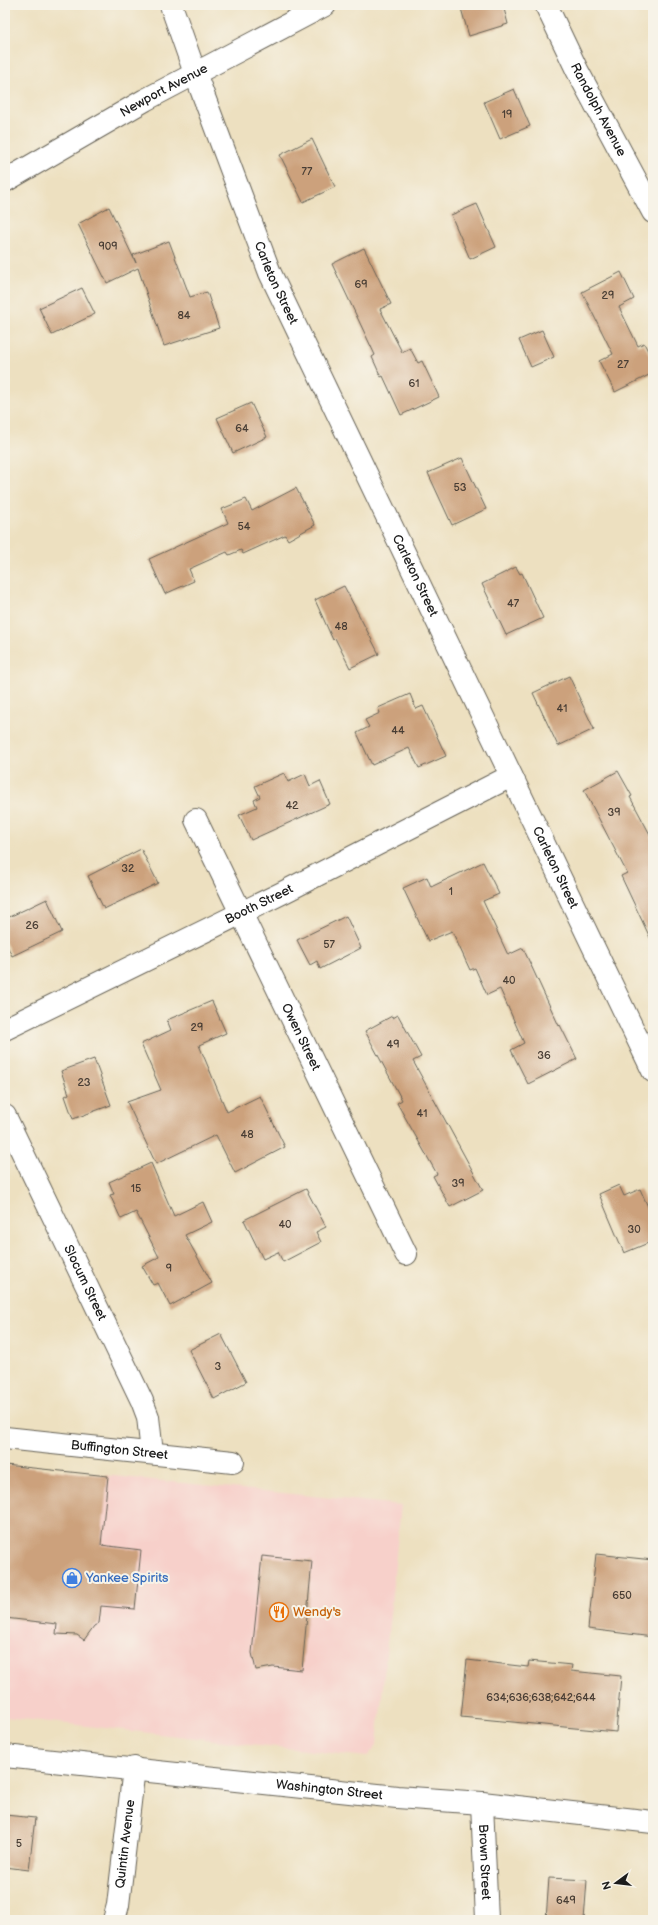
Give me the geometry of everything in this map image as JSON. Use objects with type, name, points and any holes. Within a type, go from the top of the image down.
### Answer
[{"type":"street","name":"Carleton Street","points":[[171,5],[270,273],[653,1069]]},
{"type":"street","name":"Newport Avenue","points":[[5,181],[145,100],[325,5]]},
{"type":"street","name":"Randolph Avenue","points":[[546,5],[577,70],[653,212]]},
{"type":"street","name":"Booth Street","points":[[5,1029],[241,913],[511,776]]},
{"type":"street","name":"Owen Street","points":[[196,820],[406,1254]]},
{"type":"street","name":"Slocum Street","points":[[5,1116],[142,1401],[148,1417],[152,1453]]},
{"type":"street","name":"Buffington Street","points":[[5,1438],[233,1462]]},
{"type":"street","name":"Washington Street","points":[[5,1756],[134,1768],[397,1797],[482,1803],[653,1822]]},
{"type":"street","name":"Quintin Avenue","points":[[114,1920],[118,1905],[134,1768]]},
{"type":"street","name":"Brown Street","points":[[482,1803],[487,1920]]},
{"type":"shaded area","points":[[5,1465],[401,1505],[377,1745],[367,1757],[5,1717]]},
{"type":"building","points":[[460,5],[503,5],[508,24],[469,36]]},
{"type":"building","points":[[514,89],[530,126],[500,139],[484,102]]},
{"type":"building","points":[[312,139],[335,187],[303,202],[280,155]]},
{"type":"building","points":[[477,204],[496,247],[470,259],[451,215]]},
{"type":"building","points":[[109,207],[136,263],[133,255],[169,241],[190,297],[207,292],[219,328],[164,346],[138,268],[107,283],[78,224]]},
{"type":"building","points":[[364,248],[391,304],[380,309],[402,352],[410,348],[418,363],[422,361],[439,397],[401,415],[383,376],[381,377],[372,357],[375,355],[332,264]]},
{"type":"building","points":[[621,272],[634,299],[619,307],[638,346],[644,343],[653,361],[653,373],[615,392],[599,361],[613,354],[582,292]]},
{"type":"building","points":[[82,288],[95,314],[52,335],[39,308]]},
{"type":"building","points":[[542,330],[554,357],[531,367],[519,340]]},
{"type":"building","points":[[251,403],[267,437],[233,453],[217,418]]},
{"type":"building","points":[[462,458],[486,509],[452,525],[428,473]]},
{"type":"building","points":[[296,488],[315,525],[288,540],[285,535],[243,554],[241,550],[229,555],[227,552],[189,569],[194,581],[165,594],[149,559],[228,523],[222,509],[246,499],[252,511]]},
{"type":"building","points":[[516,567],[520,574],[522,573],[543,618],[506,635],[482,584]]},
{"type":"building","points":[[344,586],[379,654],[350,668],[335,638],[333,640],[315,600]]},
{"type":"building","points":[[569,676],[594,729],[558,746],[533,693]]},
{"type":"building","points":[[410,694],[416,709],[423,706],[446,756],[419,768],[409,748],[372,765],[357,733],[369,727],[365,720],[380,713],[378,708]]},
{"type":"building","points":[[618,771],[653,840],[653,944],[621,876],[627,873],[584,790]]},
{"type":"building","points":[[284,773],[288,782],[305,774],[310,786],[320,781],[330,804],[251,840],[239,815],[257,807],[254,800],[260,797],[255,786]]},
{"type":"building","points":[[141,849],[158,883],[104,909],[88,876]]},
{"type":"building","points":[[483,862],[499,894],[483,901],[508,955],[523,948],[559,1026],[560,1025],[577,1059],[528,1084],[511,1050],[524,1043],[500,989],[487,995],[475,968],[470,970],[452,931],[428,941],[403,888],[427,877],[431,887]]},
{"type":"building","points":[[47,899],[62,932],[12,956],[5,942],[5,919]]},
{"type":"building","points":[[346,916],[361,948],[320,969],[317,961],[310,965],[297,940]]},
{"type":"building","points":[[212,1001],[226,1033],[199,1045],[227,1112],[260,1096],[285,1147],[235,1173],[216,1135],[156,1164],[127,1102],[161,1090],[141,1044],[171,1030],[167,1020]]},
{"type":"building","points":[[398,1015],[421,1057],[413,1061],[483,1190],[450,1207],[433,1176],[437,1174],[397,1103],[402,1100],[365,1031],[392,1016],[393,1018]]},
{"type":"building","points":[[94,1059],[111,1105],[73,1119],[65,1096],[69,1094],[61,1071]]},
{"type":"building","points":[[151,1163],[174,1216],[203,1202],[212,1222],[185,1235],[212,1283],[170,1306],[158,1283],[153,1285],[142,1266],[159,1257],[136,1212],[121,1219],[110,1195],[114,1194],[109,1182]]},
{"type":"building","points":[[619,1185],[624,1196],[640,1189],[653,1218],[653,1241],[624,1253],[599,1194]]},
{"type":"building","points":[[306,1189],[326,1227],[316,1232],[321,1242],[283,1262],[278,1252],[263,1259],[244,1220]]},
{"type":"building","points":[[221,1334],[246,1382],[214,1399],[189,1350]]},
{"type":"building","name":"Yankee Spirits","points":[[5,1465],[108,1476],[101,1545],[141,1550],[135,1609],[101,1606],[99,1623],[94,1626],[84,1640],[77,1635],[56,1634],[57,1624],[5,1618]]},
{"type":"building","points":[[596,1554],[653,1560],[653,1637],[588,1629]]},
{"type":"building","name":"Wendy's","points":[[262,1556],[312,1561],[302,1670],[273,1667],[256,1670],[252,1653]]},
{"type":"building","points":[[467,1660],[528,1667],[529,1661],[572,1665],[571,1671],[621,1676],[616,1732],[461,1717]]},
{"type":"building","points":[[5,1815],[35,1818],[29,1870],[5,1867]]},
{"type":"building","points":[[549,1878],[587,1880],[584,1920],[546,1920]]},
{"type":"place","name":"Yankee Spirits","points":[[72,1578]]},
{"type":"place","name":"Wendy's","points":[[279,1612]]}]
